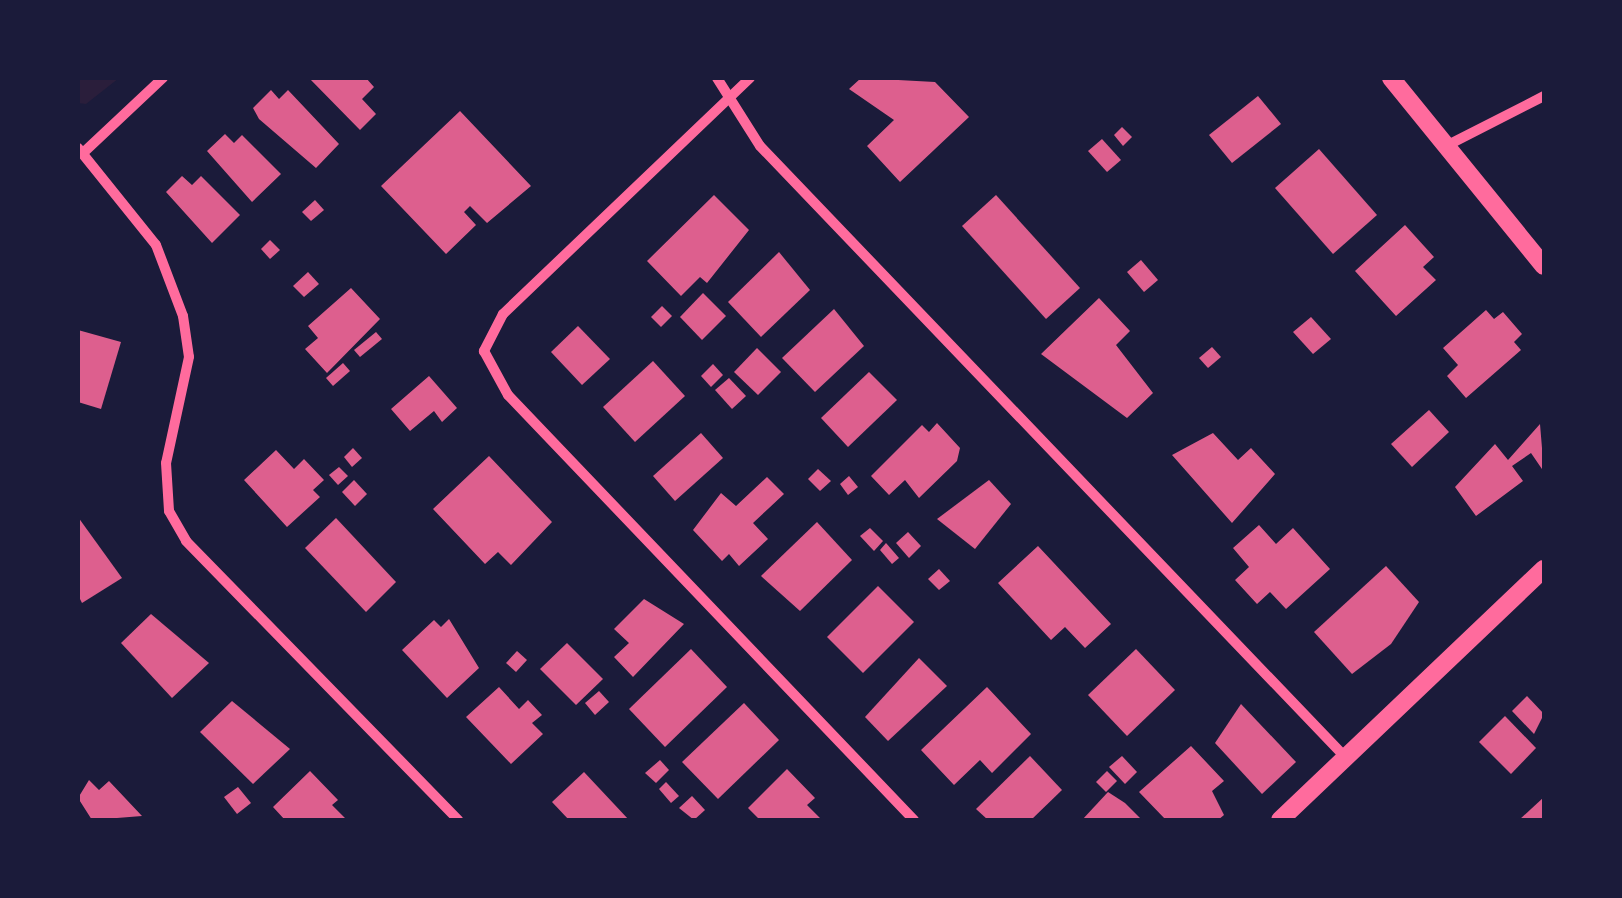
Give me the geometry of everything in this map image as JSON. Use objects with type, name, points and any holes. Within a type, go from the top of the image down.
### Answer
[{"type":"street","points":[[163,78],[80,151],[156,245],[183,316],[189,357],[166,463],[169,511],[186,540],[458,820]]},
{"type":"street","points":[[718,78],[760,146],[1346,758]]},
{"type":"street","points":[[750,78],[504,314],[484,351],[508,395],[914,820]]},
{"type":"street","points":[[1391,78],[1544,266]]},
{"type":"street","points":[[1446,146],[1544,96]]},
{"type":"street","points":[[1280,820],[1544,569]]},
{"type":"shaded area","points":[[78,78],[119,78],[86,104],[78,103]]},
{"type":"building","points":[[309,78],[366,78],[374,87],[362,99],[376,114],[360,130]]},
{"type":"building","points":[[861,78],[935,82],[969,117],[900,182],[867,146],[894,120],[849,89]]},
{"type":"building","points":[[271,90],[279,99],[288,90],[339,144],[316,168],[259,119],[253,108]]},
{"type":"building","points":[[1258,96],[1281,124],[1232,163],[1209,135]]},
{"type":"building","points":[[460,111],[531,186],[487,223],[470,206],[464,212],[476,225],[446,254],[381,186]]},
{"type":"building","points":[[1122,127],[1132,137],[1123,146],[1114,135]]},
{"type":"building","points":[[225,134],[234,143],[242,135],[281,174],[252,202],[207,151]]},
{"type":"building","points":[[1102,139],[1121,160],[1107,172],[1088,151]]},
{"type":"building","points":[[1319,149],[1377,215],[1333,254],[1275,188]]},
{"type":"building","points":[[182,176],[192,185],[201,176],[240,215],[212,243],[166,192]]},
{"type":"building","points":[[714,195],[749,230],[707,283],[700,277],[681,296],[647,261]]},
{"type":"building","points":[[996,195],[1080,288],[1046,319],[962,226]]},
{"type":"building","points":[[315,200],[324,210],[311,221],[302,212]]},
{"type":"building","points":[[1405,225],[1434,257],[1423,267],[1436,280],[1396,316],[1355,271]]},
{"type":"building","points":[[270,240],[280,250],[270,259],[261,249]]},
{"type":"building","points":[[779,252],[810,290],[761,337],[728,302]]},
{"type":"building","points":[[1141,260],[1158,280],[1144,292],[1127,272]]},
{"type":"building","points":[[308,272],[319,284],[304,297],[293,286]]},
{"type":"building","points":[[351,288],[380,319],[327,373],[305,349],[318,338],[308,326]]},
{"type":"building","points":[[703,293],[726,316],[702,340],[680,317]]},
{"type":"building","points":[[1099,298],[1130,331],[1116,345],[1153,393],[1127,418],[1041,354]]},
{"type":"building","points":[[662,306],[672,316],[661,327],[651,317]]},
{"type":"building","points":[[834,309],[864,346],[815,392],[782,358]]},
{"type":"building","points":[[1486,310],[1494,319],[1503,312],[1522,334],[1514,342],[1521,350],[1466,398],[1447,376],[1458,365],[1443,348]]},
{"type":"building","points":[[1311,317],[1331,339],[1313,354],[1293,332]]},
{"type":"building","points":[[578,326],[610,359],[582,385],[551,352]]},
{"type":"building","points":[[78,330],[121,342],[101,409],[78,402]]},
{"type":"building","points":[[376,332],[382,339],[360,357],[354,350]]},
{"type":"building","points":[[1212,347],[1221,357],[1208,368],[1199,358]]},
{"type":"building","points":[[757,348],[781,372],[758,395],[734,372]]},
{"type":"building","points":[[653,361],[685,396],[635,442],[603,407]]},
{"type":"building","points":[[343,363],[350,371],[333,386],[326,378]]},
{"type":"building","points":[[713,364],[723,375],[711,387],[701,376]]},
{"type":"building","points":[[869,372],[897,400],[848,447],[821,418]]},
{"type":"building","points":[[429,376],[457,408],[442,422],[434,411],[410,431],[391,409]]},
{"type":"building","points":[[729,378],[746,396],[732,409],[715,390]]},
{"type":"building","points":[[1429,410],[1449,432],[1412,467],[1391,444]]},
{"type":"building","points":[[937,423],[960,448],[957,461],[919,498],[905,480],[889,495],[871,476],[922,425],[929,432]]},
{"type":"building","points":[[1540,424],[1544,472],[1531,453],[1512,466],[1523,481],[1476,516],[1455,487],[1495,444],[1508,460]]},
{"type":"building","points":[[701,433],[723,458],[675,501],[653,476]]},
{"type":"building","points":[[1213,433],[1238,460],[1251,448],[1275,474],[1232,523],[1172,455]]},
{"type":"building","points":[[353,448],[362,458],[352,467],[344,457]]},
{"type":"building","points":[[276,450],[294,469],[304,459],[324,480],[313,490],[320,497],[287,527],[244,480]]},
{"type":"building","points":[[489,456],[552,522],[511,565],[498,552],[485,564],[433,509]]},
{"type":"building","points":[[339,467],[348,476],[338,485],[329,475]]},
{"type":"building","points":[[818,469],[831,481],[820,491],[808,479]]},
{"type":"building","points":[[849,476],[858,487],[848,495],[840,484]]},
{"type":"building","points":[[767,477],[784,494],[753,523],[768,539],[739,566],[729,554],[722,561],[693,530],[721,493],[736,506]]},
{"type":"building","points":[[354,480],[367,494],[355,506],[342,492]]},
{"type":"building","points":[[989,480],[1011,504],[975,549],[937,519]]},
{"type":"building","points":[[78,517],[122,578],[82,603],[78,595]]},
{"type":"building","points":[[336,518],[396,582],[366,612],[305,548]]},
{"type":"building","points":[[817,522],[852,560],[800,611],[761,576]]},
{"type":"building","points":[[1259,525],[1276,544],[1293,528],[1330,569],[1286,609],[1270,592],[1257,604],[1235,580],[1249,567],[1233,548]]},
{"type":"building","points":[[870,528],[883,541],[874,551],[860,536]]},
{"type":"building","points":[[908,532],[921,546],[909,558],[896,543]]},
{"type":"building","points":[[886,543],[899,558],[892,564],[880,550]]},
{"type":"building","points":[[1038,546],[1111,624],[1085,648],[1065,627],[1051,640],[998,583]]},
{"type":"building","points":[[1386,566],[1419,602],[1391,644],[1352,674],[1314,632]]},
{"type":"building","points":[[939,569],[950,581],[939,590],[928,579]]},
{"type":"building","points":[[878,586],[914,622],[863,673],[827,637]]},
{"type":"building","points":[[644,599],[684,624],[633,677],[614,657],[629,643],[614,629]]},
{"type":"building","points":[[151,614],[209,663],[172,698],[121,643]]},
{"type":"building","points":[[449,619],[479,668],[447,698],[402,650],[434,620],[441,627]]},
{"type":"building","points":[[567,643],[603,679],[576,705],[540,669]]},
{"type":"building","points":[[691,649],[727,687],[665,747],[629,709]]},
{"type":"building","points":[[1136,649],[1175,690],[1127,736],[1088,695]]},
{"type":"building","points":[[517,651],[527,660],[516,672],[506,663]]},
{"type":"building","points":[[919,658],[947,686],[888,741],[865,717]]},
{"type":"building","points":[[499,687],[519,709],[528,700],[542,715],[532,723],[543,734],[511,764],[466,717]]},
{"type":"building","points":[[987,687],[1031,734],[992,773],[980,760],[954,785],[921,750]]},
{"type":"building","points":[[599,691],[609,702],[595,715],[585,703]]},
{"type":"building","points":[[1527,696],[1544,714],[1534,734],[1512,711]]},
{"type":"building","points":[[232,701],[290,749],[253,784],[200,732]]},
{"type":"building","points":[[744,703],[779,740],[718,799],[682,762]]},
{"type":"building","points":[[1241,704],[1296,762],[1262,794],[1215,743]]},
{"type":"building","points":[[1505,716],[1536,748],[1511,774],[1479,742]]},
{"type":"building","points":[[1191,746],[1224,781],[1212,791],[1224,815],[1218,820],[1166,820],[1139,792]]},
{"type":"building","points":[[1030,756],[1062,790],[1031,820],[988,820],[976,809]]},
{"type":"building","points":[[1122,756],[1137,772],[1125,784],[1109,767]]},
{"type":"building","points":[[660,760],[669,770],[656,783],[645,773]]},
{"type":"building","points":[[787,769],[815,798],[807,805],[822,820],[760,820],[748,808]]},
{"type":"building","points":[[310,771],[338,800],[332,805],[347,820],[285,820],[273,807]]},
{"type":"building","points":[[1107,771],[1117,781],[1106,792],[1096,782]]},
{"type":"building","points":[[584,772],[629,820],[569,820],[552,802]]},
{"type":"building","points":[[89,780],[99,790],[109,781],[142,816],[92,820],[78,798]]},
{"type":"building","points":[[666,782],[679,796],[671,803],[659,789]]},
{"type":"building","points":[[238,787],[251,803],[237,814],[224,797]]},
{"type":"building","points":[[1108,792],[1125,803],[1142,820],[1082,820]]},
{"type":"building","points":[[692,796],[705,810],[694,820],[679,808]]},
{"type":"building","points":[[1544,797],[1544,820],[1519,820]]}]
